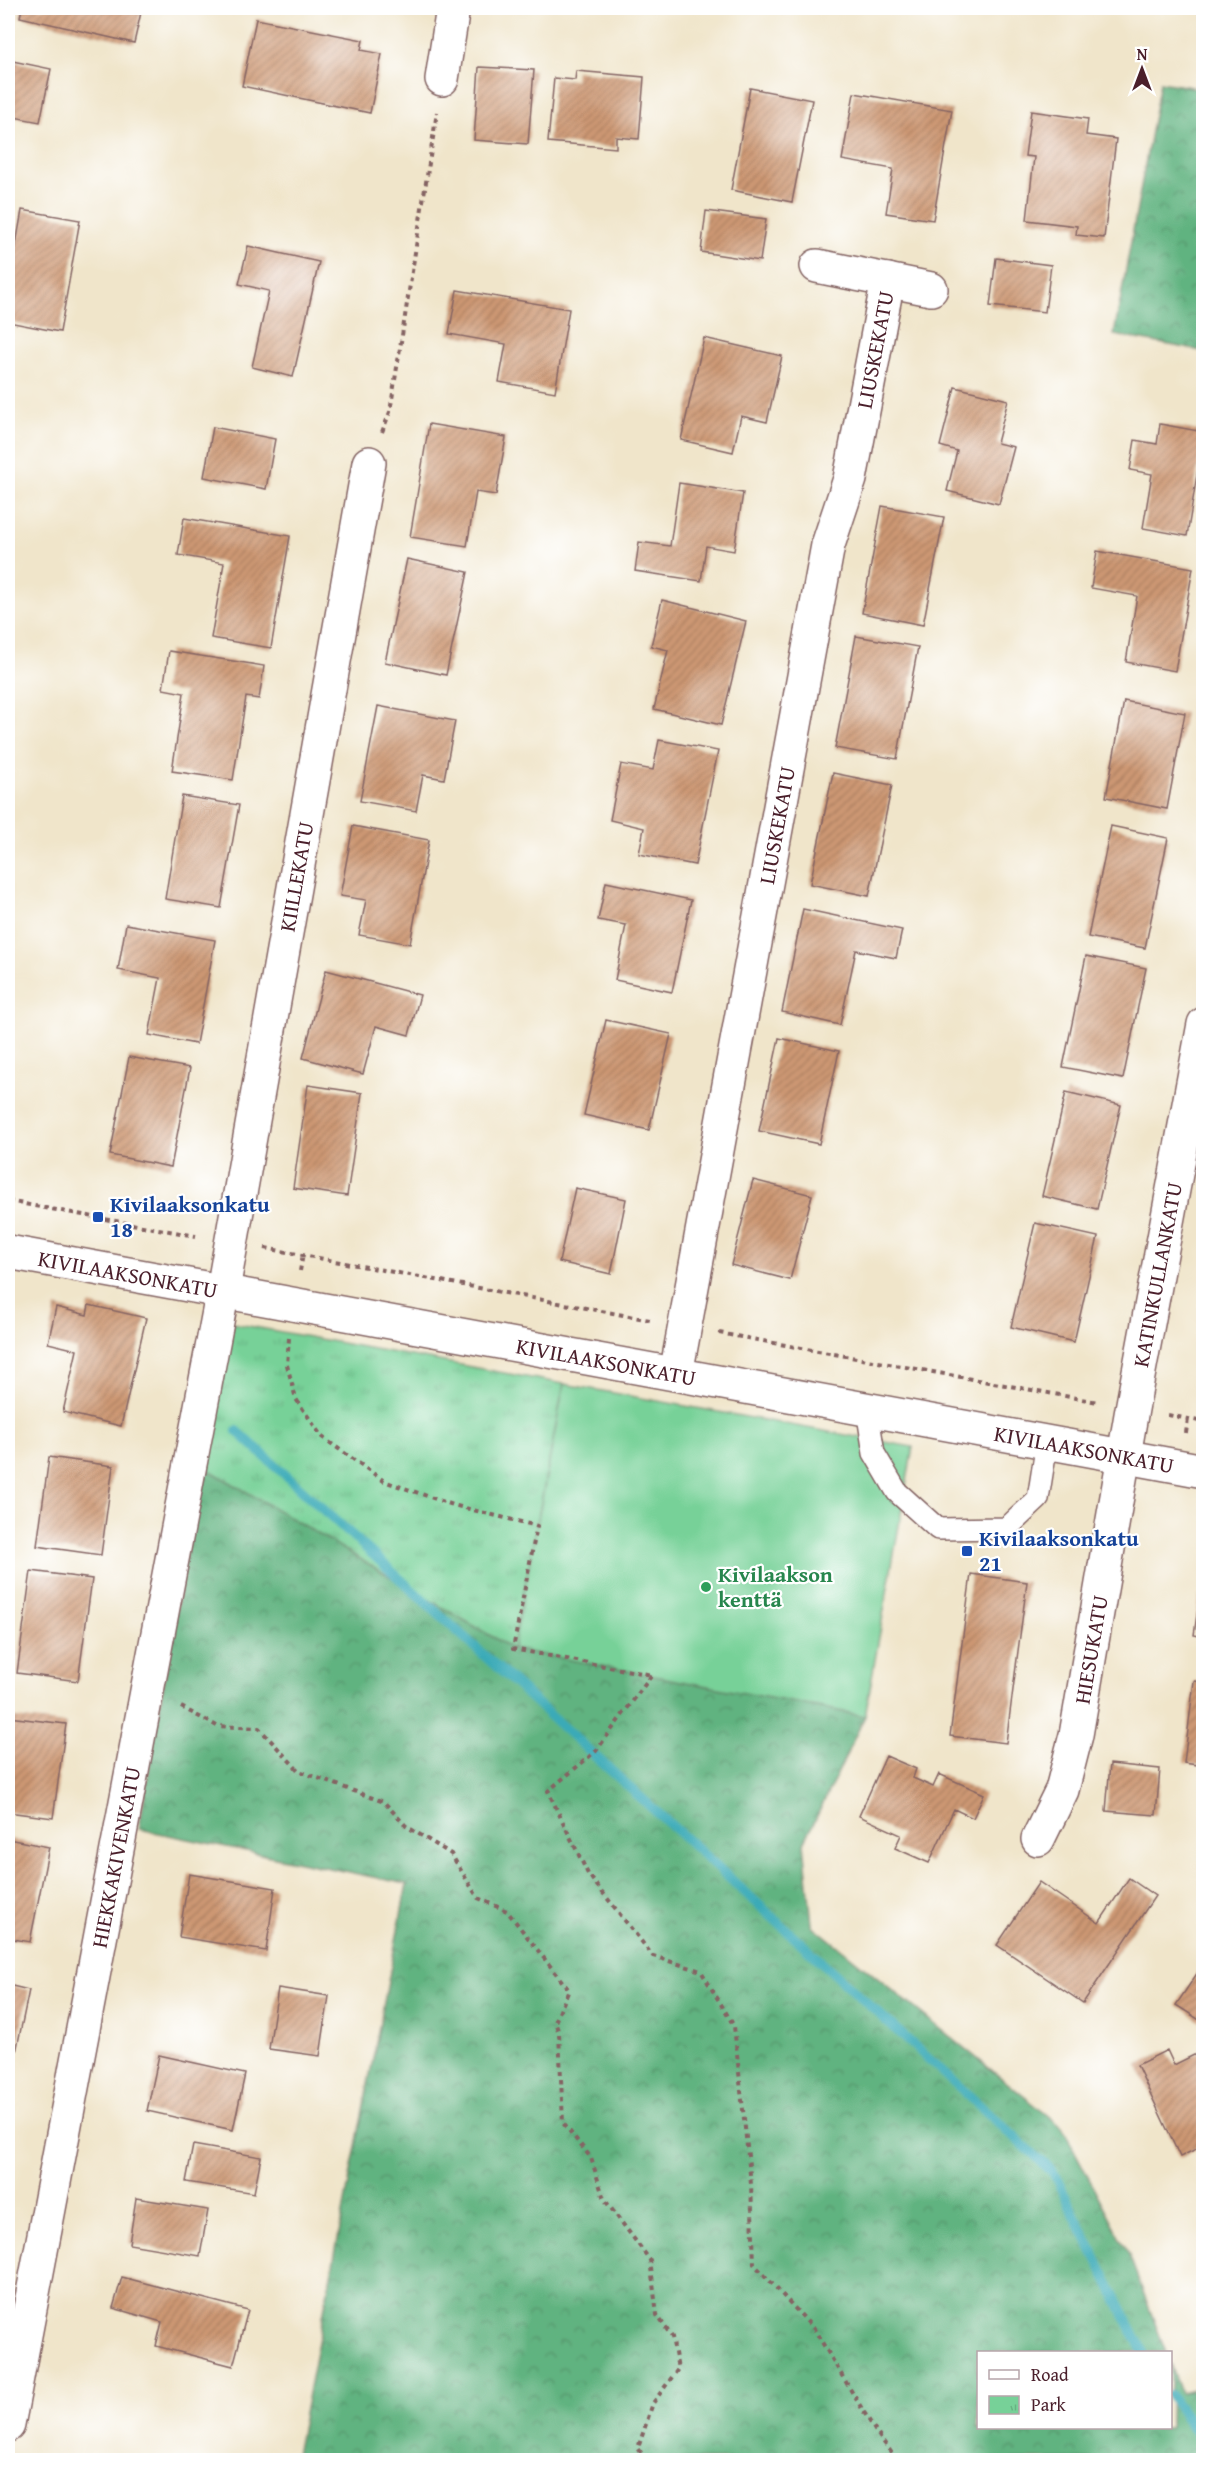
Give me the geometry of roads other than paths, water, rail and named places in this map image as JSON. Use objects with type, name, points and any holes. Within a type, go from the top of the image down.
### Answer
[{"type":"street","points":[[442,79],[453,8]]},
{"type":"street","name":"LIUSKEKATU","points":[[817,266],[931,289]]},
{"type":"street","name":"LIUSKEKATU","points":[[676,1374],[828,545],[850,479],[888,280]]},
{"type":"street","name":"KIILLEKATU","points":[[224,1290],[369,463]]},
{"type":"street","name":"KATINKULLANKATU","points":[[1124,1455],[1203,1024]]},
{"type":"street","name":"KIVILAAKSONKATU","points":[[8,1252],[1203,1471]]},
{"type":"street","name":"HIEKKAKIVENKATU","points":[[8,2425],[224,1290]]},
{"type":"street","name":"HIESUKATU","points":[[1038,1839],[1062,1790],[1076,1735],[1124,1455]]},
{"type":"lane","points":[[867,1409],[874,1453],[897,1492],[938,1529],[1007,1528],[1038,1499],[1047,1442]]},
{"type":"waterway","points":[[237,1431],[1053,2172],[1142,2351]]},
{"type":"waterway","points":[[1172,2398],[1204,2443]]},
{"type":"place","name":"Kivilaaksonkatu 18","points":[[98,1217]]},
{"type":"place","name":"Kivilaaksonkatu 21","points":[[967,1551]]},
{"type":"place","name":"Kivilaakson kenttä","points":[[706,1587]]}]
